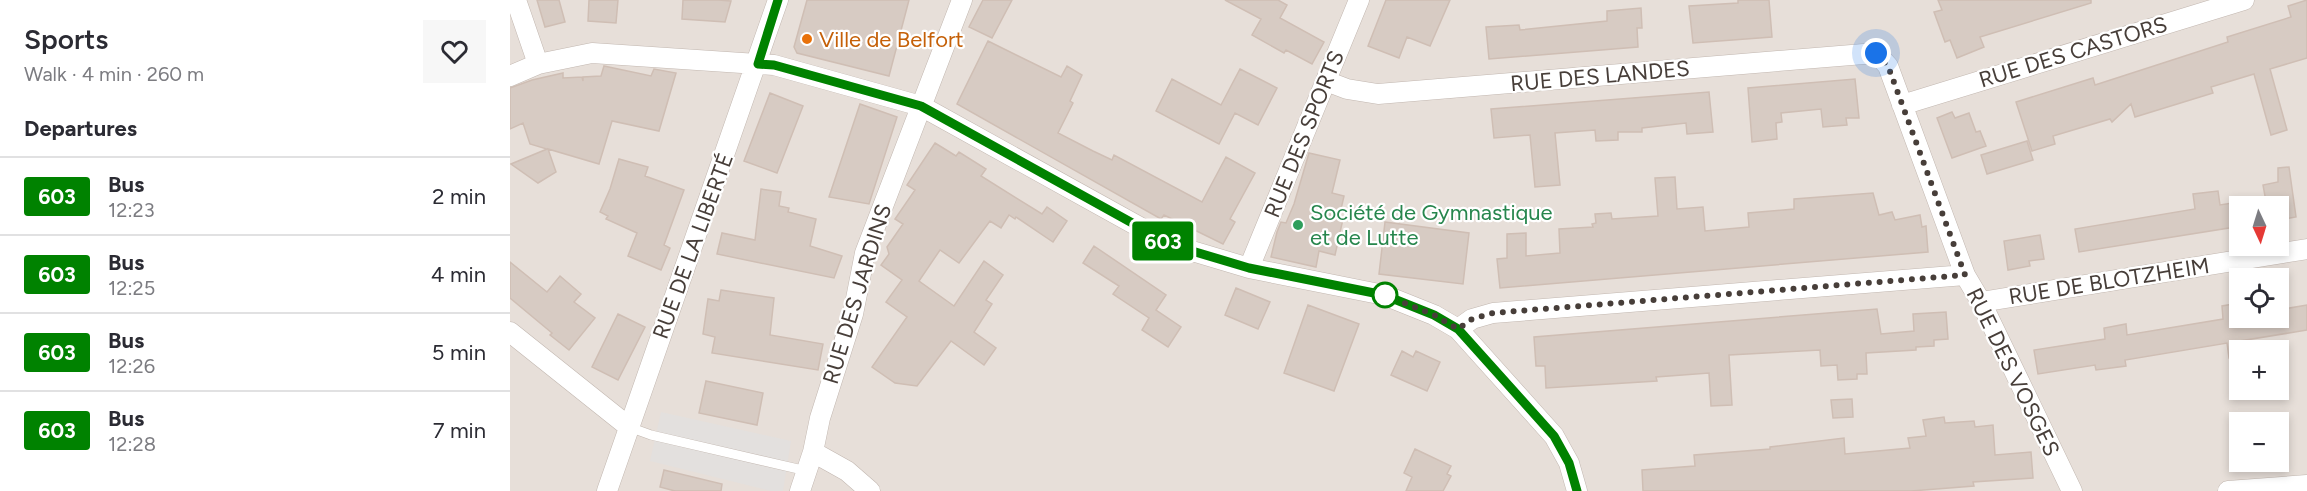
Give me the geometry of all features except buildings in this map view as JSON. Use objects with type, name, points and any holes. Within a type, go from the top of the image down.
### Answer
[{"type":"street","points":[[516,0],[538,64]]},
{"type":"street","name":"RUE DE LA LIBERTÉ","points":[[607,491],[758,64],[778,0]]},
{"type":"street","name":"RUE DES JARDINS","points":[[800,491],[853,314],[865,253],[962,0]]},
{"type":"street","name":"RUE DES SPORTS","points":[[1249,268],[1359,0]]},
{"type":"street","name":"RUE DES CASTORS","points":[[1902,105],[2244,0]]},
{"type":"street","points":[[510,76],[538,64],[592,53],[758,64],[806,74],[921,106],[1172,245],[1249,268],[1384,295],[1434,315],[1458,329],[1554,436],[1569,463],[1577,491]]},
{"type":"street","name":"RUE DES LANDES","points":[[1326,81],[1347,89],[1378,94],[1876,53]]},
{"type":"street","name":"RUE DES VOSGES","points":[[1876,53],[1888,66],[1965,275],[1981,302],[2072,491]]},
{"type":"street","name":"RUE DE BLOTZHEIM","points":[[1981,302],[2307,249]]},
{"type":"street","points":[[1458,329],[1472,319],[1493,313],[1965,275]]},
{"type":"street","points":[[510,332],[629,427]]},
{"type":"street","points":[[810,462],[847,471],[870,491]]},
{"type":"street","points":[[2228,491],[2307,485]]},
{"type":"lane","points":[[629,427],[651,435],[810,462]]},
{"type":"shaded area","points":[[510,0],[2307,0],[2307,491],[510,491]]},
{"type":"shaded area","points":[[661,412],[791,441],[783,491],[771,491],[650,461]]},
{"type":"bus line","name":"603","points":[[778,0],[758,64],[774,65],[921,106],[1172,245],[1249,268],[1398,299],[1458,329],[1554,436],[1569,463],[1577,491]]},
{"type":"place","name":"Ville de Belfort","points":[[807,39]]},
{"type":"place","name":"Société de Gymnastique et de Lutte","points":[[1298,225]]},
{"type":"route","points":[[1385,295],[1434,315],[1458,329],[1472,319],[1493,313],[1965,275],[1888,66],[1876,53]]}]
